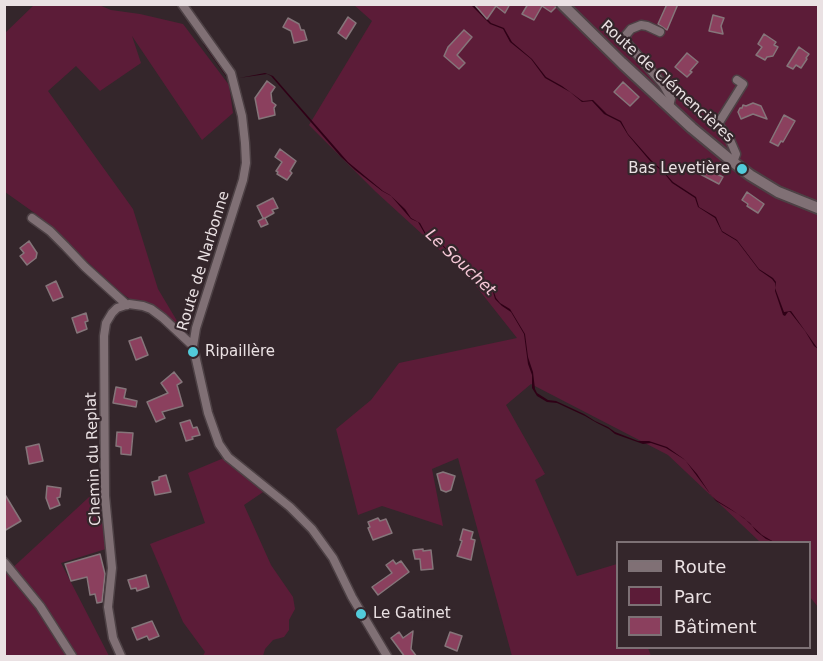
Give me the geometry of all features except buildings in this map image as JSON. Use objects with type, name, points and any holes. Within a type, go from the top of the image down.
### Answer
[{"type":"street","name":"Route de Narbonne","points":[[182,4],[231,73],[242,116],[245,143],[246,163],[243,180],[196,328],[193,346],[208,413],[219,444],[228,457],[290,507],[312,529],[333,558],[357,606],[387,657]]},
{"type":"street","name":"Route de Clémencières","points":[[562,4],[669,107],[733,162],[752,177],[778,192],[819,208]]},
{"type":"street","points":[[660,32],[641,25],[631,29],[626,35],[626,42],[663,84],[671,98],[669,107]]},
{"type":"street","points":[[733,162],[736,154],[730,140],[718,124],[743,84],[737,80]]},
{"type":"street","points":[[32,218],[57,238],[127,305],[151,309],[193,346]]},
{"type":"street","name":"Chemin du Replat","points":[[121,657],[113,638],[108,607],[112,568],[105,496],[104,336],[106,323],[112,313],[117,308],[127,305]]},
{"type":"street","points":[[4,562],[40,606],[72,657]]},
{"type":"green space","points":[[34,5],[99,5],[111,10],[183,24],[229,85],[233,113],[202,140],[132,36],[141,63],[100,91],[76,66],[48,91],[133,209],[158,289],[189,341],[120,292],[36,214],[5,192],[5,33]]},
{"type":"green space","points":[[354,5],[818,5],[818,607],[811,598],[811,541],[759,541],[668,455],[531,384],[506,405],[545,474],[535,480],[577,576],[616,564],[616,649],[648,649],[651,656],[512,656],[458,458],[432,469],[443,526],[382,506],[358,515],[336,429],[371,400],[399,363],[517,338],[468,276],[376,192],[309,125],[372,21]]},
{"type":"green space","points":[[231,455],[272,486],[244,505],[271,565],[293,597],[295,609],[289,620],[289,630],[284,637],[273,640],[265,649],[263,656],[203,656],[205,652],[183,622],[150,544],[205,523],[188,473]]},
{"type":"green space","points":[[101,486],[109,548],[61,563],[109,656],[5,656],[4,568],[8,572]]},
{"type":"shaded area","points":[[471,5],[474,5],[491,23],[504,28],[512,42],[532,59],[546,77],[562,86],[583,101],[593,100],[607,114],[621,121],[628,134],[651,160],[673,182],[696,197],[699,207],[716,217],[722,231],[737,240],[759,269],[773,278],[776,282],[775,288],[772,279],[759,270],[737,241],[722,232],[715,218],[698,207],[695,198],[672,183],[650,161],[628,135],[620,122],[604,114],[592,101],[582,102],[570,92],[545,78],[531,59],[510,42],[503,29],[490,24]]},
{"type":"shaded area","points":[[265,73],[273,76],[348,162],[390,195],[405,209],[411,218],[420,223],[426,234],[440,242],[456,259],[464,264],[482,282],[488,285],[500,303],[510,309],[525,334],[537,393],[548,400],[556,401],[584,414],[615,432],[638,441],[649,441],[667,447],[685,460],[666,448],[651,443],[643,444],[615,434],[585,416],[537,396],[532,388],[532,375],[528,364],[524,334],[511,312],[495,299],[488,286],[481,283],[463,264],[457,260],[448,252],[439,242],[426,236],[418,222],[411,219],[391,196],[382,191],[355,170],[341,157],[271,76],[267,74],[239,78]]},
{"type":"shaded area","points":[[775,288],[784,312],[791,311],[818,349],[790,312],[783,315]]},
{"type":"shaded area","points":[[686,461],[697,474],[710,493],[708,491]]},
{"type":"waterway","name":"Le Souchet","points":[[205,44],[229,78]]},
{"type":"place","name":"Bas Levetière","points":[[742,169]]},
{"type":"place","name":"Ripaillère","points":[[193,352]]},
{"type":"place","name":"Le Gatinet","points":[[361,614]]}]
